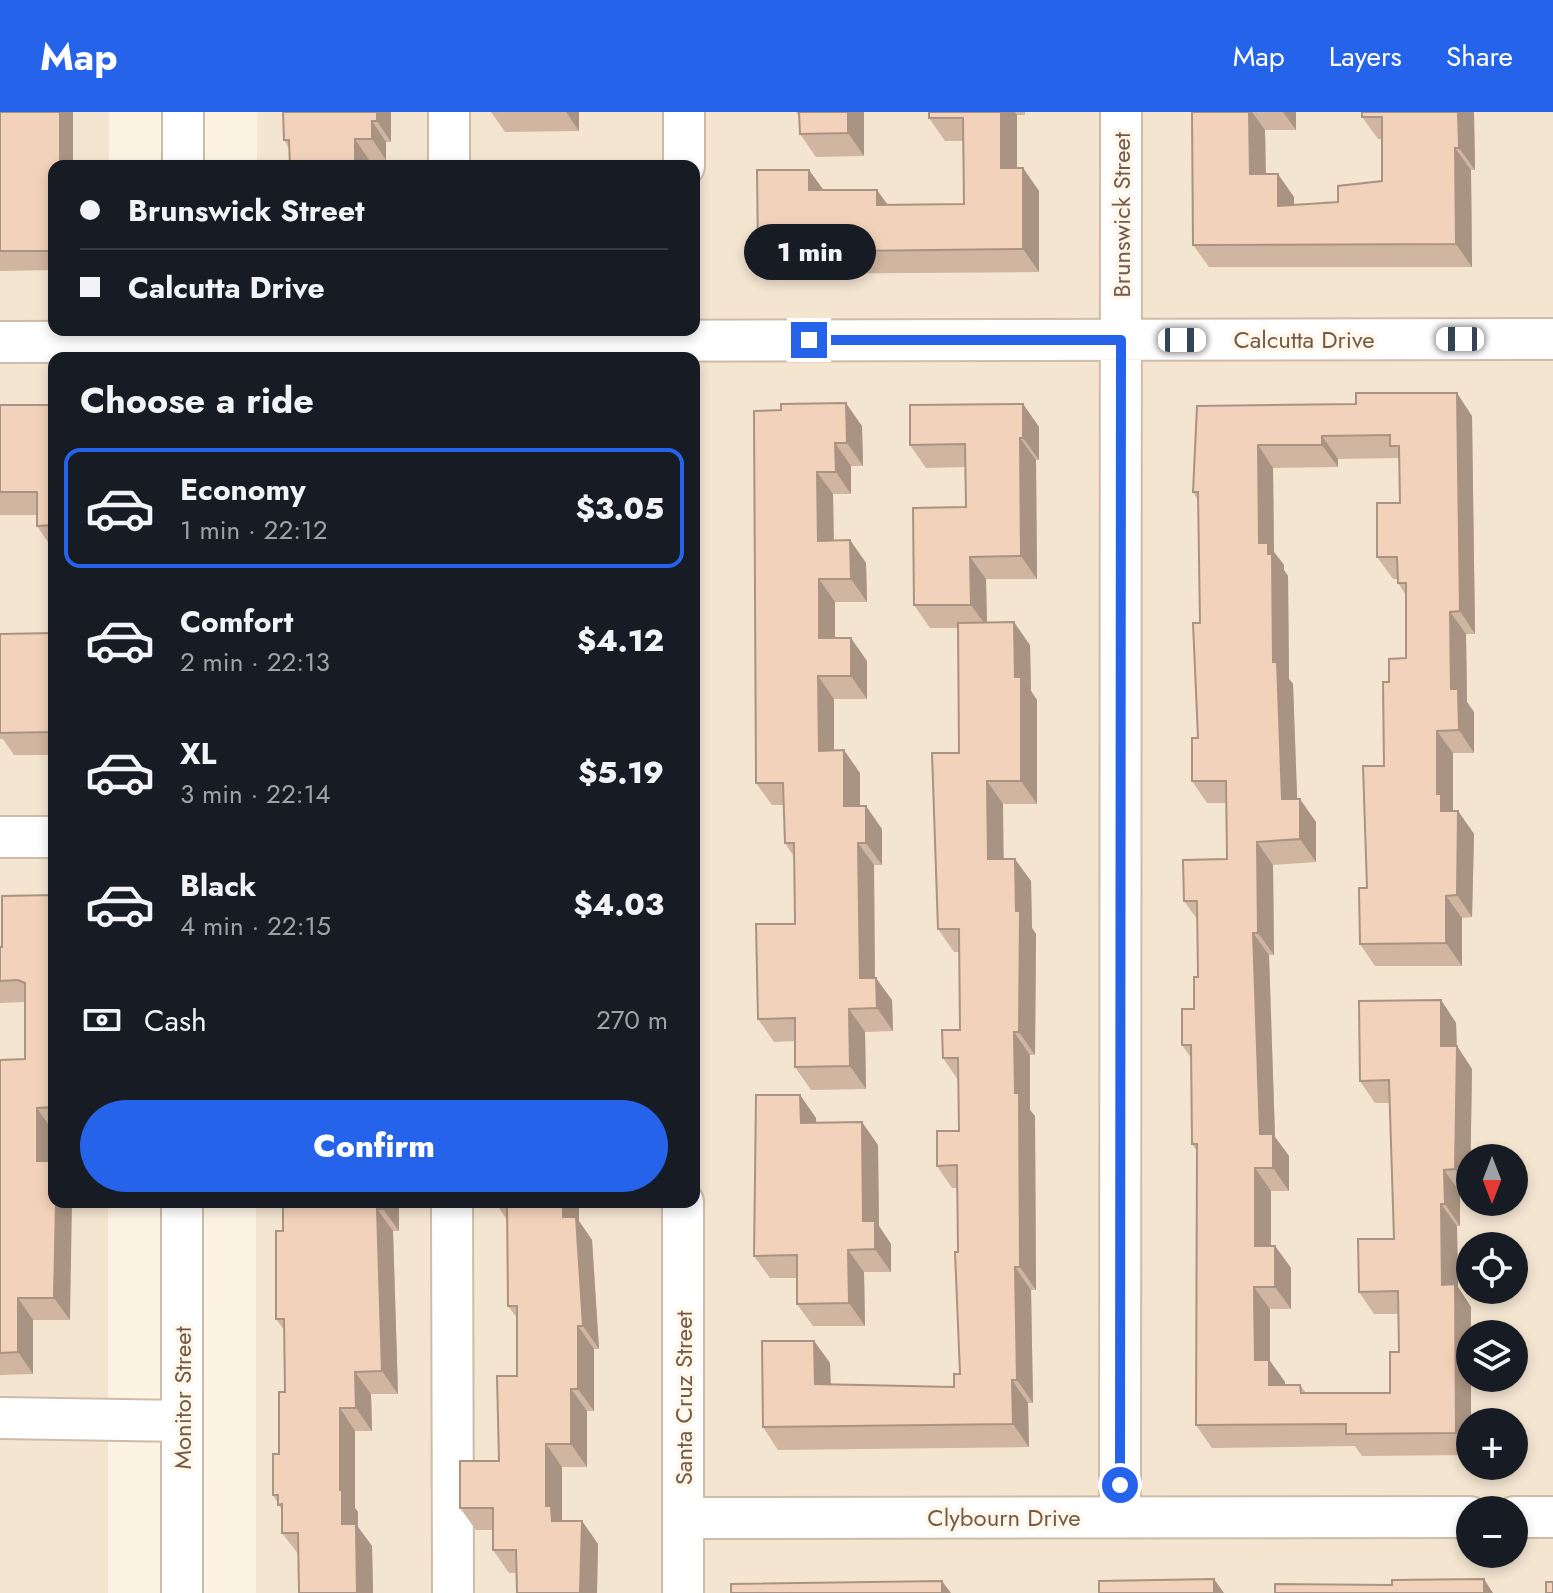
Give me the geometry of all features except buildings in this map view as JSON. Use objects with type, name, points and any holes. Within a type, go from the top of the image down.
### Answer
[{"type":"street","points":[[183,112],[183,160]]},
{"type":"street","points":[[449,112],[449,160]]},
{"type":"street","points":[[684,112],[684,160]]},
{"type":"street","name":"Brunswick Street","points":[[1120,1517],[1121,112]]},
{"type":"street","name":"Calcutta Drive","points":[[0,342],[1553,339]]},
{"type":"street","points":[[0,837],[48,837]]},
{"type":"street","name":"Monitor Street","points":[[182,1208],[182,1593]]},
{"type":"street","points":[[452,1208],[453,1593]]},
{"type":"street","name":"Santa Cruz Street","points":[[683,1208],[683,1593]]},
{"type":"street","points":[[0,1418],[182,1421]]},
{"type":"street","name":"Clybourn Drive","points":[[683,1518],[1456,1517]]},
{"type":"street","points":[[1528,1517],[1553,1517]]},
{"type":"shaded area","points":[[0,112],[109,112],[109,160],[48,160],[48,336],[54,336],[54,352],[48,352],[48,1208],[108,1208],[108,1593],[0,1593]]},
{"type":"shaded area","points":[[257,112],[1553,112],[1553,1593],[256,1593],[256,1208],[700,1208],[700,352],[694,352],[694,336],[700,336],[700,160],[257,160]]},
{"type":"route","points":[[809,340],[1121,340],[1120,1485]]}]
